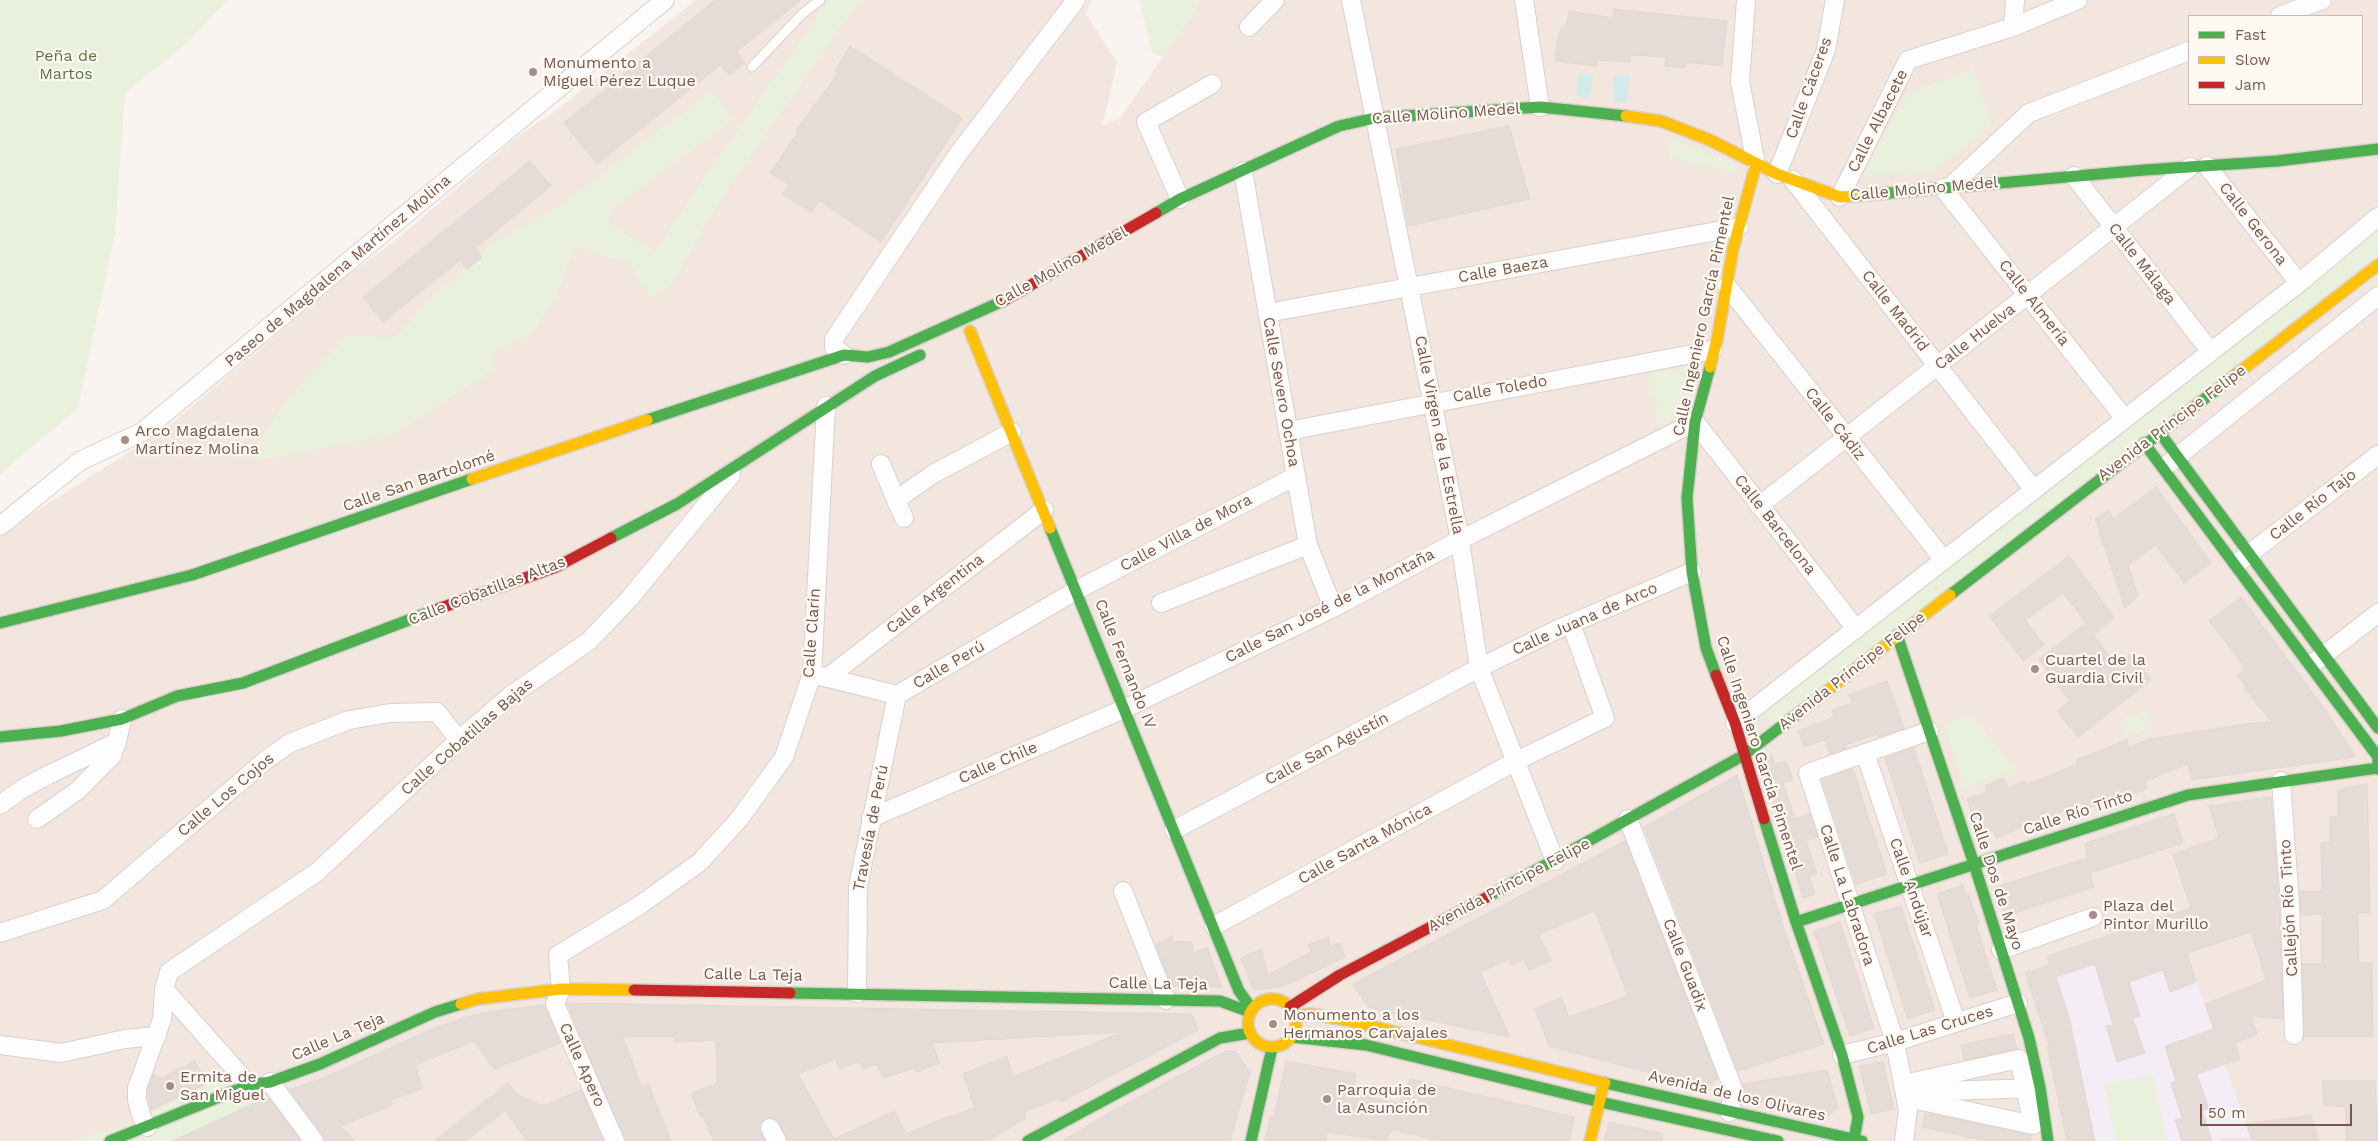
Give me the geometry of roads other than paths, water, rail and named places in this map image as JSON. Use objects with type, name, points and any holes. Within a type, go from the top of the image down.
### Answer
[{"type":"street","name":"Paseo de Magdalena Martínez Molina","points":[[0,526],[80,461],[142,432],[665,0]]},
{"type":"street","points":[[844,355],[834,347],[834,340],[958,154],[1076,0]]},
{"type":"street","points":[[1249,27],[1275,0]]},
{"type":"street","name":"Calle Virgen de la Estrella","points":[[1352,0],[1460,540],[1479,668],[1555,861]]},
{"type":"street","points":[[1524,0],[1540,108]]},
{"type":"street","points":[[1746,0],[1740,82],[1756,164]]},
{"type":"street","name":"Calle Cáceres","points":[[1785,177],[1826,50],[1836,0]]},
{"type":"street","points":[[2013,27],[2015,0]]},
{"type":"street","name":"Calle Albacete","points":[[1840,197],[1908,60],[2013,27],[2078,0]]},
{"type":"street","points":[[2283,15],[2318,1]]},
{"type":"street","points":[[1947,187],[2029,113],[2188,51]]},
{"type":"street","points":[[1180,199],[1146,122],[1212,84]]},
{"type":"street","name":"Calle Molino Medel","points":[[844,355],[868,357],[889,352],[1002,302],[1180,199],[1339,126],[1375,118],[1540,108],[1602,112],[1661,121],[1710,140],[1785,177],[1840,197],[2074,176],[2277,161],[2378,149]]},
{"type":"street","name":"Calle Ingeniero García Pimentel","points":[[1756,164],[1739,227],[1717,340],[1695,422],[1687,498],[1692,572],[1706,648],[1735,723],[1796,922],[1842,1055],[1858,1117],[1858,1140]]},
{"type":"street","name":"Calle Huelva","points":[[1759,506],[2114,228],[2199,166]]},
{"type":"street","name":"Calle Gerona","points":[[2199,166],[2300,283]]},
{"type":"street","name":"Calle Severo Ochoa","points":[[1243,171],[1308,545],[1333,608]]},
{"type":"street","name":"Calle Málaga","points":[[2074,176],[2211,352]]},
{"type":"street","name":"Calle Madrid","points":[[1785,177],[1938,366],[2034,490]]},
{"type":"street","name":"Calle Almería","points":[[1947,187],[2027,296],[2125,419]]},
{"type":"street","name":"Avenida Príncipe Felipe","points":[[1735,723],[2300,283],[2378,217]]},
{"type":"street","name":"Calle Baeza","points":[[1267,312],[1739,227]]},
{"type":"street","name":"Avenida Príncipe Felipe","points":[[1293,1011],[1340,975],[1555,861],[1744,755],[2144,443],[2160,433],[2276,345],[2378,265]]},
{"type":"street","name":"Calle Cádiz","points":[[1726,286],[1944,560]]},
{"type":"street","name":"Avenida Príncipe Felipe","points":[[2164,468],[2378,296]]},
{"type":"street","name":"Calle Fernando IV","points":[[1002,302],[1001,311],[986,322],[965,333],[1012,432],[1126,708],[1239,991],[1251,1010]]},
{"type":"street","points":[[2276,345],[2290,365]]},
{"type":"street","points":[[826,406],[875,376],[934,348]]},
{"type":"street","name":"Calle Toledo","points":[[1288,430],[1713,350]]},
{"type":"street","name":"Calle San Bartolomé","points":[[0,623],[192,575],[602,435],[844,355]]},
{"type":"street","name":"Calle Cobatillas Altas","points":[[0,736],[61,731],[122,718],[177,696],[243,684],[432,611],[556,567],[677,504],[826,406]]},
{"type":"street","name":"Calle Clarin","points":[[561,989],[558,955],[640,905],[700,862],[740,818],[784,757],[819,676],[826,406]]},
{"type":"street","name":"Calle Barcelona","points":[[1695,422],[1856,629]]},
{"type":"street","name":"Calle San José de la Montaña","points":[[1126,708],[1333,608],[1460,540],[1695,422]]},
{"type":"street","points":[[896,500],[933,474],[1012,432]]},
{"type":"street","points":[[2160,433],[2378,728]]},
{"type":"street","points":[[2144,443],[2378,757],[2378,768]]},
{"type":"street","name":"Calle Río Tajo","points":[[2234,565],[2378,455]]},
{"type":"street","name":"Calle Cobatillas Bajas","points":[[164,989],[169,972],[317,872],[458,740],[510,696],[589,641],[629,599],[747,457]]},
{"type":"street","points":[[881,464],[904,518]]},
{"type":"street","name":"Calle Villa de Mora","points":[[1077,590],[1296,476]]},
{"type":"street","name":"Calle Argentina","points":[[819,676],[1044,510]]},
{"type":"street","points":[[1161,603],[1308,545]]},
{"type":"street","name":"Calle Juana de Arco","points":[[1479,668],[1571,624],[1692,572]]},
{"type":"street","name":"Calle Perú","points":[[819,676],[897,695],[1077,590]]},
{"type":"street","points":[[2310,666],[2378,613]]},
{"type":"street","name":"Calle Santa Mónica","points":[[1214,926],[1516,761],[1605,718],[1571,624]]},
{"type":"street","name":"Calle Dos de Mayo","points":[[1897,636],[1974,864],[2029,1038],[2032,1088],[2048,1141]]},
{"type":"street","name":"Calle San Agustín","points":[[1174,830],[1479,668]]},
{"type":"street","name":"Travesía de Perú","points":[[857,993],[858,887],[897,695]]},
{"type":"street","name":"Calle Chile","points":[[871,818],[1126,708]]},
{"type":"street","name":"Calle Los Cojos","points":[[0,933],[103,900],[267,758],[290,743],[349,720],[390,713],[437,712],[458,740]]},
{"type":"street","points":[[37,820],[77,791],[112,756],[122,718]]},
{"type":"street","name":"Calle La Labradora","points":[[1904,1141],[1910,1092],[1808,773],[1929,731]]},
{"type":"street","points":[[0,805],[22,789],[48,775],[117,742]]},
{"type":"street","name":"Calle Andújar","points":[[1865,753],[1956,1022]]},
{"type":"street","name":"Calle Río Tinto","points":[[1796,922],[2188,795],[2378,768]]},
{"type":"street","name":"Callejón Río Tinto","points":[[2282,781],[2290,904],[2294,1034]]},
{"type":"street","name":"Calle Guadix","points":[[1628,819],[1734,1091],[1729,1112]]},
{"type":"street","points":[[1123,891],[1166,1000]]},
{"type":"street","points":[[2001,950],[2092,917]]},
{"type":"street","points":[[1336,992],[1340,975]]},
{"type":"street","points":[[147,1126],[142,1118],[137,1100],[137,1088],[162,1019],[164,989]]},
{"type":"street","points":[[164,989],[249,1085]]},
{"type":"street","name":"Calle La Teja","points":[[122,1139],[147,1126],[249,1085],[270,1082],[320,1064],[435,1012],[478,999],[561,989],[1166,1000],[1220,1002],[1251,1010]]},
{"type":"street","name":"Calle Apero","points":[[561,989],[555,1004],[615,1141]]},
{"type":"street","points":[[1271,998],[1278,999],[1293,1011],[1296,1025],[1292,1037],[1287,1043],[1272,1048],[1259,1044],[1250,1034],[1248,1023],[1251,1010],[1257,1003],[1271,998]]},
{"type":"street","name":"Calle Las Cruces","points":[[1842,1055],[1895,1042],[2018,1003]]},
{"type":"street","points":[[1340,1009],[1346,1020]]},
{"type":"street","name":"Avenida de los Olivares","points":[[1293,1011],[1346,1020],[1604,1083],[1858,1140]]},
{"type":"street","points":[[1028,1141],[1220,1038],[1237,1034],[1250,1034]]},
{"type":"street","points":[[0,1045],[61,1053],[125,1039],[157,1036]]},
{"type":"street","points":[[1292,1037],[1366,1045],[1600,1102],[1778,1141]]},
{"type":"street","points":[[1251,1141],[1272,1048]]},
{"type":"street","points":[[2019,1059],[2032,1088],[2033,1125],[1917,1100],[1910,1092],[1913,1082],[2019,1059]]},
{"type":"street","points":[[270,1082],[314,1141]]},
{"type":"street","points":[[1590,1141],[1604,1083]]},
{"type":"street","points":[[1910,1092],[2032,1088]]},
{"type":"lane","points":[[752,67],[802,14],[820,0]]},
{"type":"water","points":[[1579,74],[1593,76],[1589,98],[1576,96]]},
{"type":"water","points":[[1614,75],[1629,76],[1627,102],[1613,101]]},
{"type":"place","name":"Monumento a Miguel Pérez Luque","points":[[533,72]]},
{"type":"place","name":"Arco Magdalena Martínez Molina","points":[[125,440]]},
{"type":"place","name":"Cuartel de la Guardia Civil","points":[[2035,669]]},
{"type":"place","name":"Plaza del Pintor Murillo","points":[[2093,915]]},
{"type":"place","name":"Monumento a los Hermanos Carvajales","points":[[1273,1024]]},
{"type":"place","name":"Ermita de San Miguel","points":[[170,1086]]},
{"type":"place","name":"Parroquia de la Asunción","points":[[1327,1099]]},
{"type":"park label","name":"Peña de Martos","points":[[66,65]]}]
